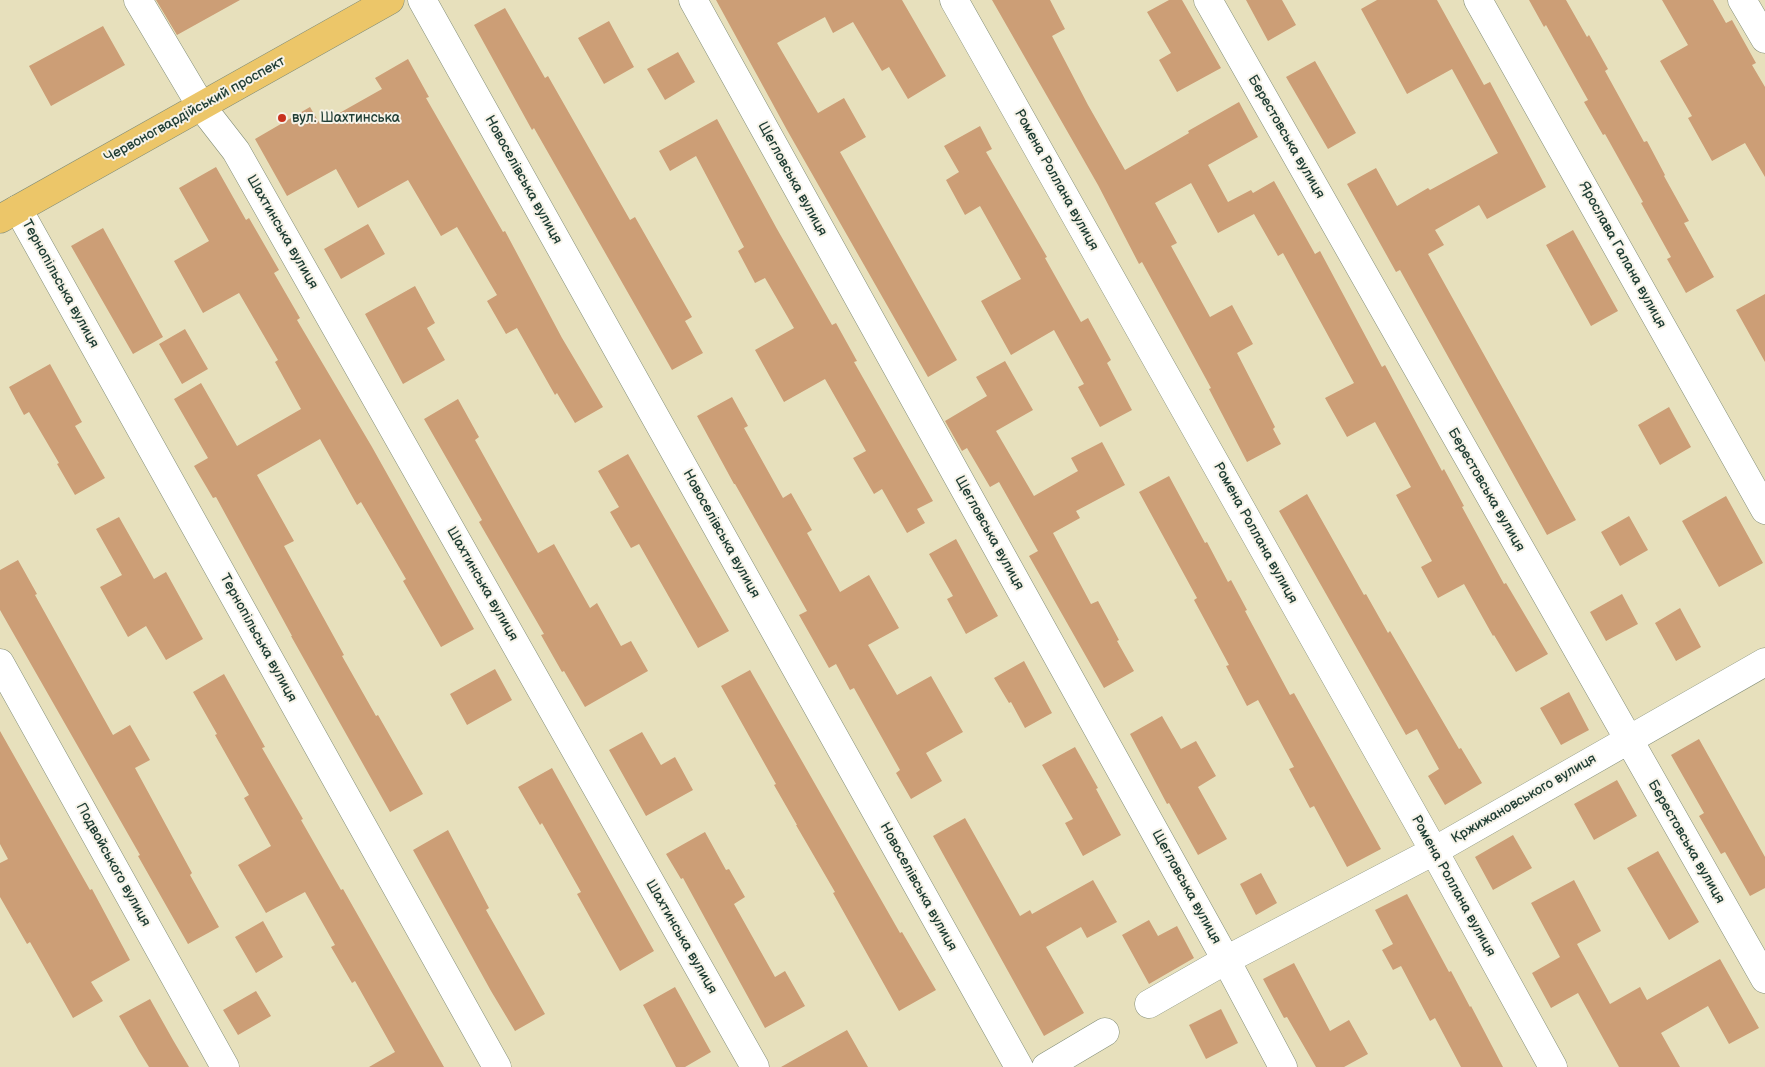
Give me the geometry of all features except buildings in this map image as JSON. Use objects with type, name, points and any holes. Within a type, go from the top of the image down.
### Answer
[{"type":"main road","name":"Червоногвардійський проспект","points":[[9,214],[390,0]]},
{"type":"street","name":"Шахтинська вулиця","points":[[138,0],[201,106],[236,151],[755,1067]]},
{"type":"street","name":"Новоселівська вулиця","points":[[422,0],[1019,1067]]},
{"type":"street","name":"Щегловська вулиця","points":[[693,0],[1226,960],[1283,1067]]},
{"type":"street","name":"Ромена Роллана вулиця","points":[[954,0],[1553,1067]]},
{"type":"street","name":"Берестовська вулиця","points":[[1208,0],[1765,979]]},
{"type":"street","name":"Ярослава Галана вулиця","points":[[1478,0],[1765,510]]},
{"type":"street","points":[[1742,0],[1765,40]]},
{"type":"street","name":"Тернопільська вулиця","points":[[9,214],[498,1067]]},
{"type":"street","name":"Кржижановського вулиця","points":[[1149,1004],[1226,960],[1434,852],[1765,662]]},
{"type":"street","name":"Подвойського вулиця","points":[[0,663],[226,1067]]},
{"type":"street","points":[[1046,1067],[1105,1032]]},
{"type":"place","name":"вул. Шахтинська","points":[[282,118]]}]
